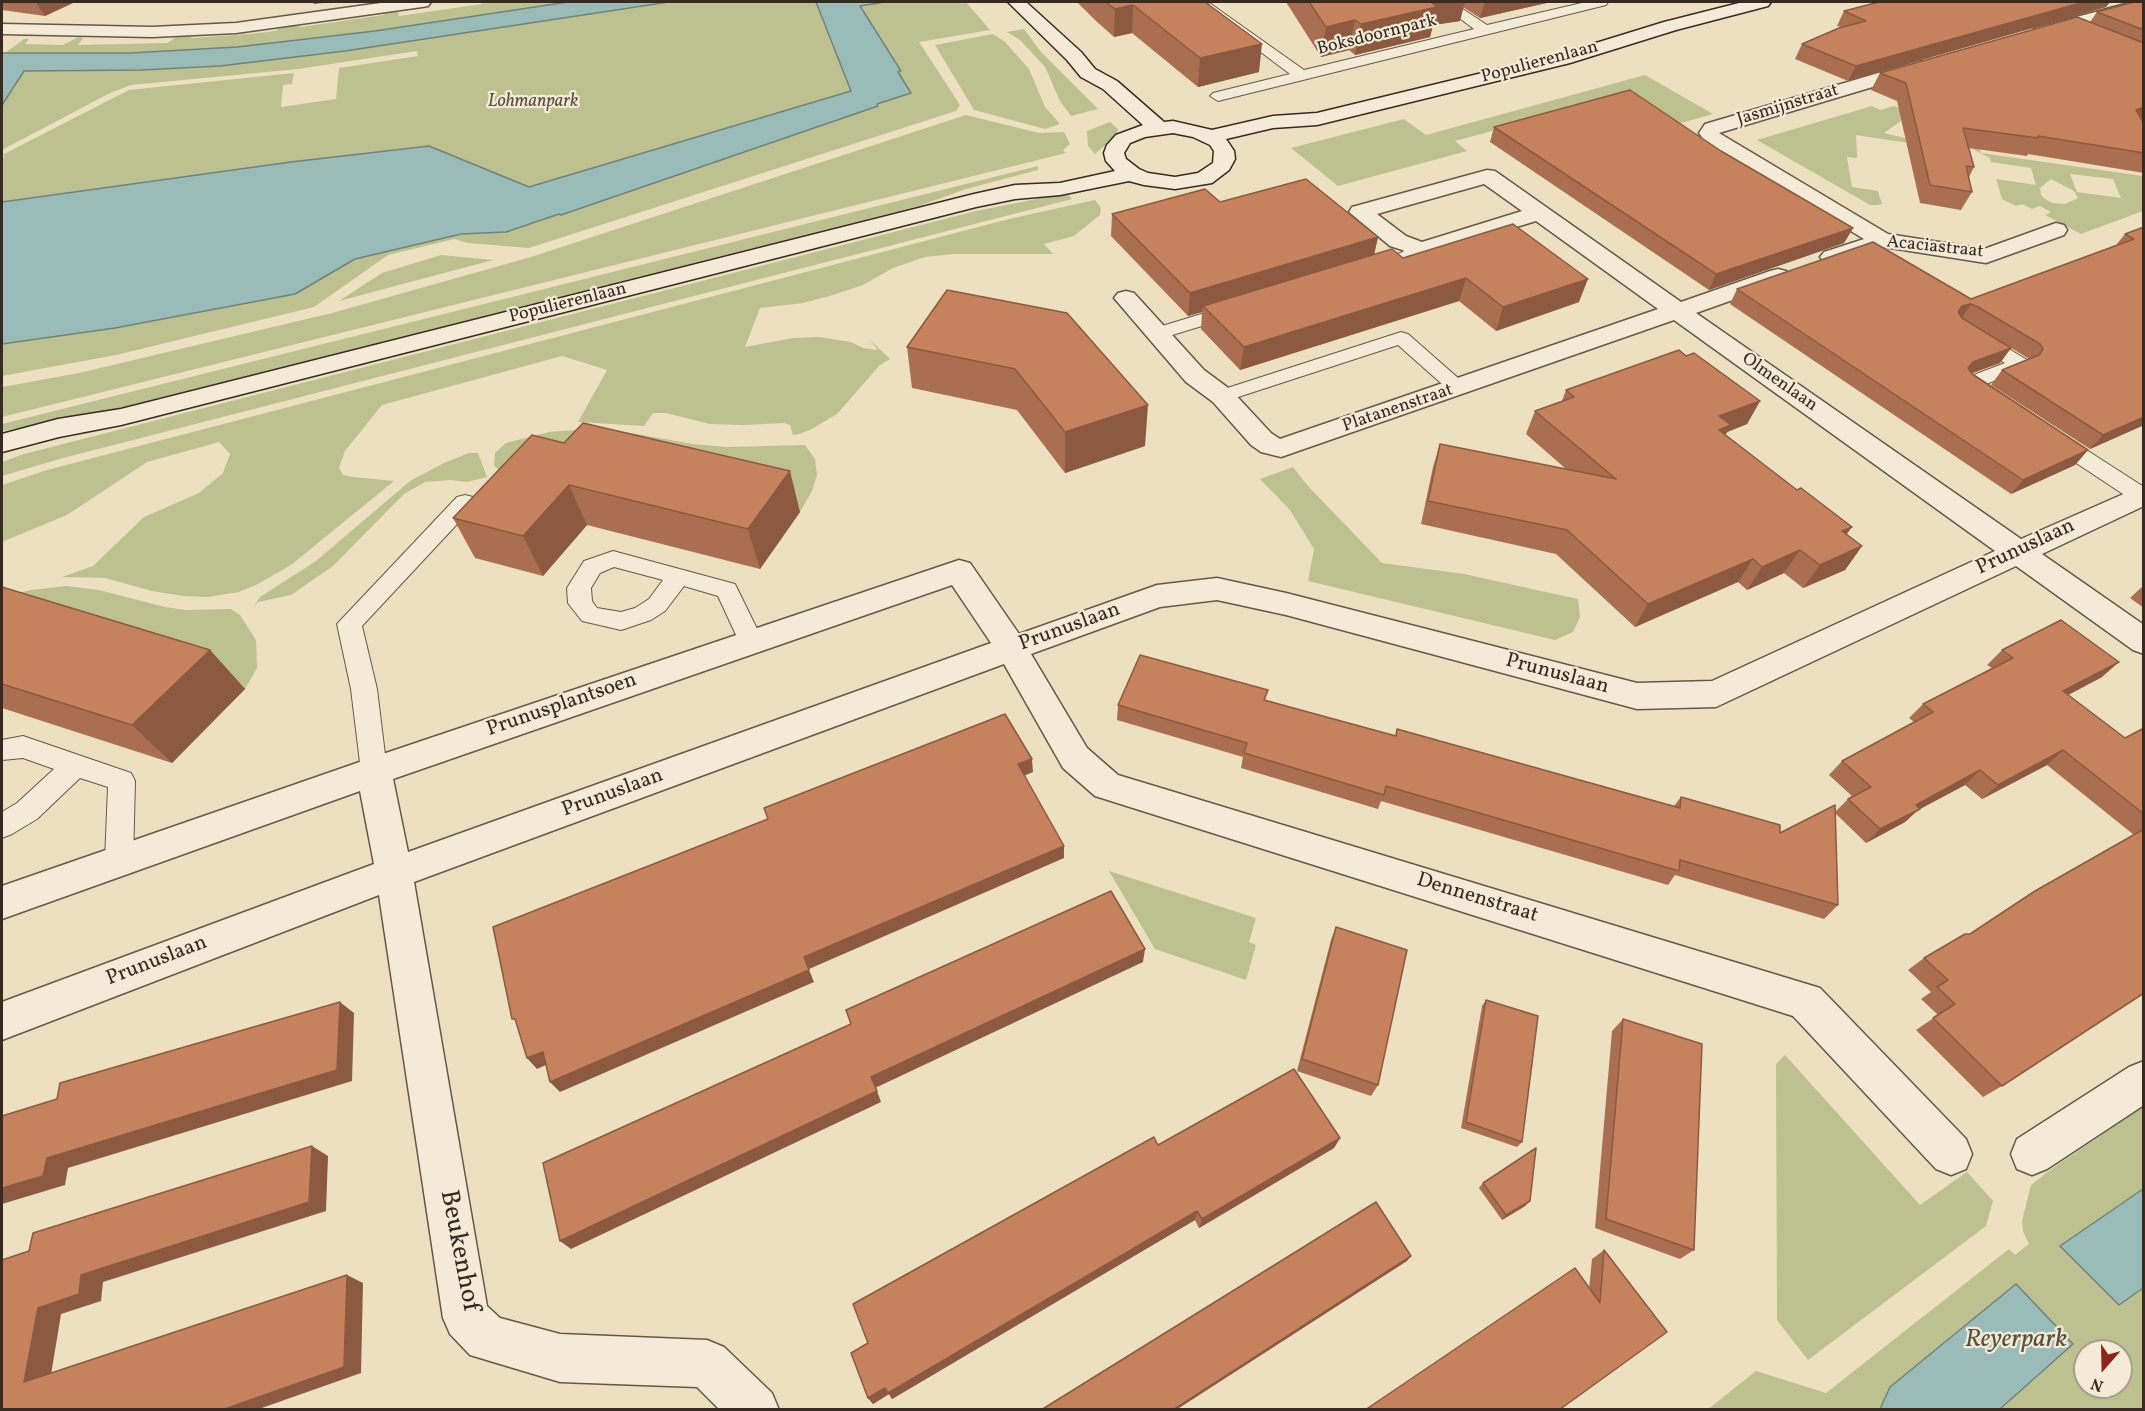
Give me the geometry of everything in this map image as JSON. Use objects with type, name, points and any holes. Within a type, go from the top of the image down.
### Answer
[{"type":"street","points":[[2,29],[29,32],[152,32],[236,28],[422,2]]},
{"type":"street","points":[[1016,2],[1074,56],[1088,73],[1110,85],[1159,128]]},
{"type":"street","name":"Populierenlaan","points":[[1217,144],[1287,134],[1317,119],[1563,58],[1670,26],[1762,2]]},
{"type":"street","points":[[2020,38],[2144,4]]},
{"type":"street","name":"Jasmijnstraat","points":[[1881,240],[1713,140],[1709,134],[1712,128],[1936,62]]},
{"type":"street","points":[[1088,73],[1090,90],[1096,97]]},
{"type":"street","points":[[1127,128],[1159,128],[1186,129],[1217,144],[1226,159],[1215,172],[1190,181],[1159,182],[1124,167],[1114,153],[1127,128]]},
{"type":"street","name":"Populierenlaan","points":[[2,456],[121,417],[1015,192],[1059,189],[1124,167]]},
{"type":"street","name":"Olmenlaan","points":[[1413,248],[1398,241],[1360,212],[1487,176],[2144,642]]},
{"type":"street","points":[[1413,248],[1429,248],[1539,213]]},
{"type":"street","name":"Acaciastraat","points":[[1678,312],[1881,240],[1986,256],[2056,230]]},
{"type":"street","name":"Platanenstraat","points":[[1126,298],[1195,376],[1222,396],[1261,439],[1271,446],[1281,448],[1678,312]]},
{"type":"street","name":"Populierenlaan","points":[[2,443],[58,428],[121,417]]},
{"type":"street","name":"Prunuslaan","points":[[2,1021],[394,873],[1157,597],[1216,589],[1286,604],[1637,696],[1716,694],[2142,494]]},
{"type":"street","name":"Prunusplantsoen","points":[[2,902],[374,771],[958,571],[1012,650]]},
{"type":"street","name":"Dennenstraat","points":[[1012,650],[1075,758],[1107,786],[1806,1001],[1951,1154]]},
{"type":"street","points":[[374,771],[394,873]]},
{"type":"street","name":"Beukenhof","points":[[394,873],[466,1318],[487,1338],[561,1358],[707,1364],[755,1410]]},
{"type":"street","points":[[2032,1155],[2144,1081]]},
{"type":"lane","name":"Boksdoornpark","points":[[1200,2],[1301,75]]},
{"type":"lane","name":"Boksdoornpark","points":[[1444,2],[1485,30]]},
{"type":"lane","points":[[1485,30],[1601,2]]},
{"type":"lane","points":[[2065,26],[2085,34]]},
{"type":"lane","name":"Boksdoornpark","points":[[1218,96],[1485,30]]},
{"type":"lane","points":[[1349,277],[1410,255],[1413,248]]},
{"type":"lane","points":[[1156,334],[1249,305]]},
{"type":"lane","points":[[1960,327],[2020,364],[1970,383],[2008,408]]},
{"type":"lane","points":[[1222,396],[1401,338],[1458,388]]},
{"type":"lane","points":[[2036,427],[2142,494]]},
{"type":"lane","points":[[374,771],[364,689],[349,624],[465,502]]},
{"type":"lane","points":[[679,576],[727,590],[751,641]]},
{"type":"lane","points":[[2,750],[22,747],[122,781],[119,861]]},
{"type":"lane","points":[[2,826],[27,811],[76,765]]},
{"type":"green space","points":[[481,2],[567,2],[375,31],[237,47],[130,53],[5,53],[24,39],[29,39],[25,44],[63,45],[78,37],[83,38],[78,45],[167,43],[179,35],[192,38],[250,34],[275,31],[283,26],[301,27],[383,15],[389,11],[398,10],[399,16],[482,4]]},
{"type":"green space","name":"Lohmanpark","points":[[669,2],[816,2],[851,91],[529,187],[429,146],[291,162],[2,202],[2,159],[5,156],[2,155],[129,90],[294,73],[292,84],[283,85],[281,107],[336,99],[339,68],[418,56],[417,51],[298,69],[131,85],[110,93],[2,150],[2,105],[24,71],[141,70],[220,66],[345,51]]},
{"type":"green space","points":[[885,2],[966,2],[990,30],[919,42],[960,105],[956,111],[529,248],[468,243],[454,239],[388,255],[314,307],[116,355],[2,376],[2,344],[115,328],[295,294],[355,259],[461,234],[506,232],[561,215],[910,93],[897,71],[901,70],[860,6]]},
{"type":"green space","points":[[1024,29],[1041,52],[1098,109],[1071,116],[1060,101],[1045,67],[1020,40],[1007,32]]},
{"type":"green space","points":[[993,34],[1005,42],[1029,69],[1045,107],[1060,124],[1045,129],[974,110],[935,45]]},
{"type":"green space","points":[[1645,75],[1713,114],[1674,125],[1614,98],[1455,141],[1467,151],[1338,186],[1291,148],[1404,119],[1426,135]]},
{"type":"green space","points":[[1872,106],[1880,110],[1894,106],[1978,146],[1981,153],[2143,176],[2143,211],[2081,234],[2045,215],[2051,212],[2040,206],[2032,209],[2022,204],[2016,206],[2002,199],[1996,179],[2036,185],[2031,168],[1991,162],[1990,158],[1908,116],[1884,133],[1954,150],[1856,135],[1857,158],[1847,157],[1852,187],[1878,191],[1882,204],[1878,205],[1870,205],[1757,140]],"holes":[[[2070,174],[2113,179],[2121,198],[2077,192]],[[2051,179],[2074,191],[2078,198],[2065,204],[2052,203],[2045,199],[2041,195],[2040,188]]]},
{"type":"green space","points":[[966,115],[1039,133],[1064,132],[1070,144],[1063,150],[1066,153],[2,417],[2,387],[79,373],[332,313],[531,257]]},
{"type":"green space","points":[[1110,122],[1118,129],[1116,136],[1095,154],[1088,146],[1087,131]]},
{"type":"green space","points":[[1038,166],[1038,170],[966,189],[919,206],[92,415],[2,431],[2,424]]},
{"type":"green space","points":[[1067,193],[1072,199],[63,458],[2,476],[2,462],[24,454],[976,211]]},
{"type":"green space","points":[[1095,200],[1101,208],[1100,215],[1074,236],[1044,244],[1053,254],[954,254],[925,257],[893,268],[863,285],[833,295],[803,303],[760,308],[745,347],[793,338],[819,337],[851,342],[863,348],[878,350],[869,339],[890,359],[880,365],[837,414],[799,434],[793,435],[790,425],[784,423],[710,424],[666,413],[653,413],[644,426],[578,422],[607,370],[562,356],[382,405],[345,451],[339,468],[343,475],[394,481],[291,565],[239,592],[208,597],[183,596],[152,591],[105,578],[62,577],[93,566],[144,517],[199,493],[223,473],[230,454],[219,442],[147,462],[67,515],[2,542],[2,485],[47,470],[1009,219]]},
{"type":"green space","points":[[441,255],[493,260],[339,301],[382,273]]},
{"type":"green space","points":[[588,429],[727,447],[805,445],[815,459],[817,475],[812,491],[800,512],[517,489],[494,465],[495,453],[506,443],[549,432]]},
{"type":"green space","points":[[469,453],[478,453],[487,477],[467,482],[450,480],[425,482],[404,494],[333,566],[291,595],[258,602],[253,608],[260,597],[316,561],[410,481]]},
{"type":"green space","points":[[1293,467],[1307,485],[1382,563],[1464,574],[1578,599],[1580,617],[1573,632],[1555,640],[1308,581],[1314,549],[1290,510],[1260,479]]},
{"type":"green space","points":[[66,586],[99,590],[186,610],[231,609],[240,615],[256,640],[257,668],[245,689],[43,627],[2,597],[31,590]]},
{"type":"green space","points":[[1109,871],[1256,918],[1249,942],[1256,945],[1246,980],[1155,949]]},
{"type":"green space","points":[[1785,1055],[1920,1205],[1967,1172],[1993,1201],[1986,1226],[1808,1360],[1777,1320],[1776,1064]]},
{"type":"green space","name":"Reyerpark","points":[[2143,1107],[2143,1409],[1707,1410],[1756,1371],[1826,1393],[2009,1249],[2015,1255],[2029,1244],[2023,1231],[2022,1221],[2031,1185]]},
{"type":"water","points":[[568,2],[669,2],[345,51],[220,66],[141,70],[24,71],[2,105],[2,53],[130,53],[237,47],[375,31]]},
{"type":"water","points":[[816,2],[885,2],[860,6],[901,71],[898,72],[911,93],[506,232],[461,234],[355,259],[295,294],[115,328],[2,344],[2,202],[291,162],[429,146],[529,187],[851,91]]},
{"type":"water","points":[[2143,1189],[2143,1288],[2119,1305],[2060,1246]]},
{"type":"water","points":[[2016,1284],[2073,1344],[2000,1409],[1880,1409],[1890,1387]]},
{"type":"building","points":[[1106,2],[1205,2],[1262,44],[1200,58],[1133,5],[1115,9]]},
{"type":"building","points":[[1309,2],[1431,2],[1437,7],[1361,24],[1355,20],[1326,27]]},
{"type":"building","points":[[1879,2],[2084,2],[1856,66],[1802,44],[1839,28],[1866,21],[1844,11]]},
{"type":"building","points":[[2134,2],[2144,2],[2144,30],[2097,12]]},
{"type":"building","points":[[2077,17],[2144,43],[2144,107],[2136,110],[2144,124],[2144,153],[2038,136],[2038,138],[1963,128],[1974,167],[1966,166],[1972,192],[1930,185],[1906,83],[1880,73]]},
{"type":"building","points":[[1630,90],[1721,151],[1853,228],[1716,274],[1494,127]]},
{"type":"building","points":[[1306,179],[1378,237],[1190,293],[1112,214],[1205,189],[1220,202]]},
{"type":"building","points":[[1513,224],[1588,279],[1503,307],[1466,278],[1244,347],[1203,306],[1392,249],[1403,258]]},
{"type":"building","points":[[2144,227],[2144,417],[2103,435],[2002,370],[2039,355],[2043,349],[2040,344],[1971,304],[1962,306],[1958,312],[1962,318],[2011,348],[1973,362],[1968,368],[1972,374],[2088,450],[2023,480],[1737,289],[1873,242],[1971,299],[2134,239],[2125,234]]},
{"type":"building","points":[[947,290],[1067,313],[1148,405],[1065,432],[1015,369],[907,347]]},
{"type":"building","points":[[1679,350],[1686,356],[1694,353],[1760,401],[1719,416],[1731,425],[1719,430],[1797,490],[1801,488],[1852,527],[1842,531],[1862,546],[1820,565],[1800,550],[1762,567],[1753,559],[1648,604],[1567,530],[1428,501],[1440,444],[1616,479],[1535,411],[1574,397],[1566,390]]},
{"type":"building","points":[[583,423],[790,471],[748,529],[569,485],[523,536],[453,518],[532,435],[564,443]]},
{"type":"building","points":[[2,587],[210,650],[132,725],[2,684]]},
{"type":"building","points":[[2061,620],[2119,662],[2063,691],[2125,738],[2144,728],[2144,814],[2063,750],[1998,785],[1980,770],[1916,805],[1920,809],[1880,829],[1848,799],[1871,787],[1842,761],[1933,712],[1923,704],[2013,658],[2002,650]]},
{"type":"building","points":[[1140,655],[1268,690],[1264,700],[1396,736],[1397,729],[1680,808],[1681,797],[1780,825],[1780,833],[1835,805],[1838,905],[1680,860],[1679,871],[1386,786],[1384,795],[1244,753],[1247,743],[1118,705]]},
{"type":"building","points":[[1005,714],[1032,759],[1018,764],[1064,846],[804,957],[809,970],[550,1082],[543,1052],[527,1058],[515,1019],[512,1019],[493,927],[768,819],[764,808]]},
{"type":"building","points":[[2144,829],[2144,993],[2002,1086],[1933,1018],[1955,1004],[1937,987],[1948,980],[1924,958],[1965,934],[1970,934],[2035,891]]},
{"type":"building","points":[[1111,891],[1145,949],[871,1077],[877,1091],[560,1241],[543,1163],[851,1024],[846,1010]]},
{"type":"building","points":[[1336,927],[1407,950],[1378,1085],[1302,1059]]},
{"type":"building","points":[[1486,1000],[1538,1016],[1522,1142],[1466,1122]]},
{"type":"building","points":[[340,1002],[337,1070],[47,1158],[43,1176],[2,1188],[2,1116],[57,1099],[60,1083]]},
{"type":"building","points":[[1623,1019],[1702,1044],[1694,1250],[1606,1219]]},
{"type":"building","points":[[1294,1069],[1340,1138],[1202,1219],[1197,1211],[888,1393],[885,1388],[868,1398],[851,1353],[868,1343],[853,1304],[1154,1137],[1158,1145]]},
{"type":"building","points":[[312,1146],[309,1202],[81,1275],[79,1294],[38,1308],[24,1382],[347,1275],[344,1367],[222,1410],[2,1410],[2,1260],[29,1251],[33,1233]]},
{"type":"building","points":[[1536,1148],[1530,1201],[1506,1215],[1483,1183]]},
{"type":"building","points":[[1376,1202],[1411,1256],[1173,1410],[1041,1410]]},
{"type":"building","points":[[1604,1250],[1667,1332],[1559,1410],[1365,1410],[1575,1268],[1600,1303]]}]
